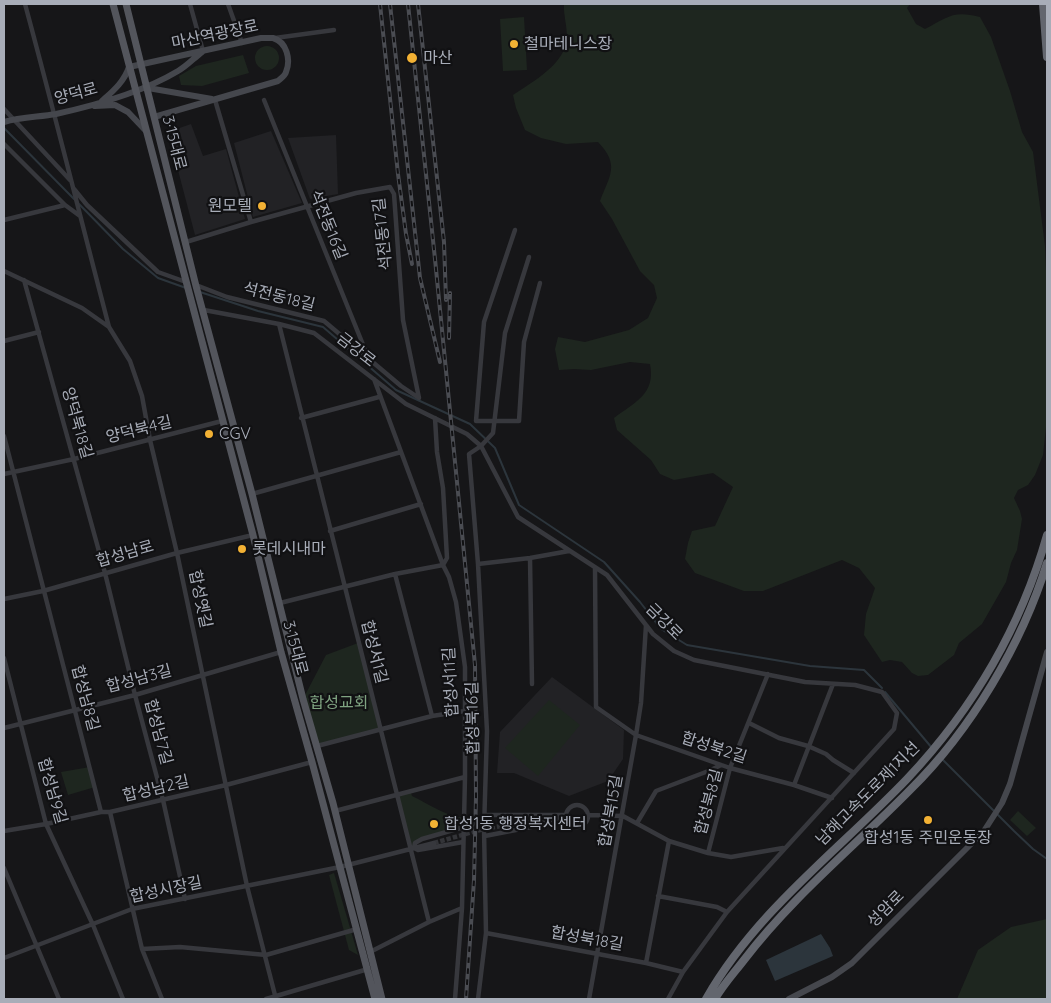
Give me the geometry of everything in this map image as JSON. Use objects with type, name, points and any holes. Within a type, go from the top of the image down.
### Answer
[{"type":"highway","points":[[1043,4],[1047,56]]},
{"type":"highway","name":"남해고속도로제1지선","points":[[706,999],[733,958],[766,917],[925,759],[984,680],[1007,640],[1028,592],[1047,535]]},
{"type":"highway","name":"남해고속도로제1지선","points":[[715,999],[762,936],[788,906],[911,790],[951,744],[982,698],[1018,637],[1042,581],[1047,563]]},
{"type":"main road","name":"3·15대로","points":[[112,4],[253,535],[281,652],[369,969],[375,999]]},
{"type":"main road","name":"3·15대로","points":[[126,4],[303,699],[335,811],[382,999]]},
{"type":"main road","name":"마산역광장로","points":[[129,67],[261,38],[274,38],[287,50],[289,63],[286,74],[278,81],[154,117]]},
{"type":"main road","points":[[146,88],[180,70],[203,51]]},
{"type":"main road","points":[[102,101],[117,88],[126,76],[129,67]]},
{"type":"main road","name":"양덕로","points":[[4,122],[55,114],[89,106],[146,88]]},
{"type":"main road","points":[[146,88],[215,100]]},
{"type":"main road","points":[[89,106],[115,106],[128,112],[146,131]]},
{"type":"main road","name":"성암로","points":[[789,999],[832,977],[852,963],[984,831],[1002,803],[1010,784],[1047,652]]},
{"type":"street","points":[[25,4],[109,328]]},
{"type":"street","points":[[190,4],[203,51]]},
{"type":"street","points":[[228,4],[242,43]]},
{"type":"street","points":[[274,38],[334,30]]},
{"type":"street","points":[[215,100],[250,222]]},
{"type":"street","name":"석전동16길","points":[[264,100],[368,359]]},
{"type":"street","points":[[4,109],[71,181]]},
{"type":"street","points":[[4,144],[65,205],[79,215]]},
{"type":"street","name":"석전동17길","points":[[186,242],[250,222],[390,187],[394,194],[403,320],[420,398]]},
{"type":"street","name":"석전동18길","points":[[74,189],[87,205],[158,272],[227,297],[324,321],[401,386],[420,398]]},
{"type":"street","points":[[4,220],[65,205]]},
{"type":"street","points":[[515,230],[484,322],[476,421],[519,421],[524,342],[540,283]]},
{"type":"street","points":[[482,445],[493,433],[505,333],[528,257]]},
{"type":"street","name":"합성옛길","points":[[4,271],[82,308],[109,328],[130,361],[142,396],[247,886],[276,998]]},
{"type":"street","name":"양덕북18길","points":[[24,280],[105,573]]},
{"type":"street","name":"금강로","points":[[203,307],[314,333],[406,404],[467,434],[482,445],[518,517],[607,575],[653,634],[674,651],[694,660],[805,682],[855,685],[882,692],[897,713],[894,729],[832,798],[783,848],[727,912],[683,972],[668,999]]},
{"type":"street","name":"합성서1길","points":[[279,324],[344,587],[397,794],[413,848],[429,922]]},
{"type":"street","points":[[4,341],[39,332]]},
{"type":"street","name":"합성서11길","points":[[374,379],[379,398],[401,452],[442,565],[449,577],[456,602],[465,667],[462,908],[455,999]]},
{"type":"street","points":[[301,418],[379,398]]},
{"type":"street","points":[[280,603],[394,574],[442,565],[447,558],[435,418]]},
{"type":"street","name":"양덕북4길","points":[[4,474],[74,459],[222,421]]},
{"type":"street","name":"합성남8길","points":[[4,436],[101,812]]},
{"type":"street","name":"합성북16길","points":[[478,999],[486,933],[484,836],[487,731],[478,564],[469,454],[482,445]]},
{"type":"street","points":[[252,494],[316,474],[401,452]]},
{"type":"street","points":[[330,531],[420,504]]},
{"type":"street","name":"합성남로","points":[[4,599],[253,535]]},
{"type":"street","points":[[478,564],[569,551]]},
{"type":"street","points":[[530,558],[532,684]]},
{"type":"street","name":"합성북2길","points":[[595,567],[596,707],[636,735],[720,765],[794,785],[832,798]]},
{"type":"street","name":"합성남7길","points":[[105,573],[186,898]]},
{"type":"street","points":[[394,574],[432,716]]},
{"type":"street","name":"합성북15길","points":[[590,999],[636,735],[646,625]]},
{"type":"street","name":"합성남3길","points":[[4,728],[135,694],[281,652]]},
{"type":"street","name":"합성남9길","points":[[4,658],[46,824],[93,925],[123,999]]},
{"type":"street","name":"합성북8길","points":[[708,853],[730,768],[768,674]]},
{"type":"street","points":[[794,785],[833,684]]},
{"type":"street","points":[[317,746],[432,716],[465,711]]},
{"type":"street","points":[[749,723],[779,738],[808,746],[826,754],[854,774]]},
{"type":"street","name":"합성남2길","points":[[4,831],[101,812],[110,812],[226,785],[312,762]]},
{"type":"street","points":[[637,823],[656,791],[720,765]]},
{"type":"street","points":[[335,811],[465,776]]},
{"type":"street","points":[[578,805],[584,807],[588,816],[581,826],[573,826],[566,817],[571,806],[578,805]]},
{"type":"street","points":[[110,812],[142,949],[162,999]]},
{"type":"street","points":[[485,815],[566,817]]},
{"type":"street","points":[[588,816],[622,816],[669,842],[708,853],[731,857],[783,848]]},
{"type":"street","points":[[501,826],[566,817]]},
{"type":"street","points":[[484,836],[566,817]]},
{"type":"street","points":[[413,848],[415,843],[422,839],[464,827]]},
{"type":"street","points":[[413,848],[418,850],[463,842]]},
{"type":"street","points":[[646,963],[669,842]]},
{"type":"street","points":[[413,848],[434,843]]},
{"type":"street","name":"합성시장길","points":[[4,958],[132,910],[340,867],[413,848]]},
{"type":"street","points":[[4,868],[35,946],[59,999]]},
{"type":"street","points":[[658,896],[717,907],[727,912]]},
{"type":"street","points":[[370,952],[429,922],[462,908]]},
{"type":"street","points":[[142,949],[180,946],[266,955],[358,929]]},
{"type":"street","name":"합성북18길","points":[[486,933],[646,963],[683,972]]},
{"type":"street","points":[[266,999],[276,998],[369,969]]},
{"type":"shaded area","points":[[191,124],[203,156],[226,149],[245,219],[195,235],[168,132]]},
{"type":"shaded area","points":[[271,131],[302,203],[253,217],[234,143]]},
{"type":"shaded area","points":[[336,135],[338,194],[310,199],[288,138]]},
{"type":"shaded area","points":[[552,677],[624,730],[623,759],[608,781],[569,796],[514,773],[497,773],[500,732]]},
{"type":"shaded area","points":[[821,934],[833,956],[775,981],[766,960]]},
{"type":"green space","points":[[564,4],[910,4],[907,8],[916,24],[925,29],[945,18],[963,14],[980,17],[991,37],[1022,132],[1033,152],[1045,246],[1047,418],[1043,455],[1035,475],[1028,485],[1018,490],[1014,498],[1022,519],[1017,550],[1006,582],[982,624],[959,643],[954,655],[928,675],[918,676],[912,673],[902,662],[890,660],[882,662],[864,635],[866,614],[875,588],[859,568],[842,560],[763,591],[744,591],[695,573],[685,559],[692,531],[715,526],[733,487],[713,473],[674,480],[660,474],[651,460],[617,430],[614,418],[636,402],[647,390],[650,383],[650,364],[630,362],[591,370],[559,370],[555,349],[558,337],[585,342],[629,330],[648,318],[657,298],[654,285],[640,271],[600,201],[611,170],[609,157],[605,150],[598,142],[566,144],[541,138],[525,130],[516,108],[513,95],[552,67],[563,52],[567,39]]},
{"type":"green space","name":"철마테니스장","points":[[524,17],[527,70],[503,71],[500,19]]},
{"type":"green space","points":[[267,46],[275,50],[279,58],[275,66],[267,70],[259,66],[255,58],[259,50]]},
{"type":"green space","points":[[243,55],[249,73],[202,86],[181,85],[179,76],[196,66]]},
{"type":"green space","name":"합성교회","points":[[358,643],[381,729],[317,746],[303,699],[326,655]]},
{"type":"green space","points":[[549,700],[580,725],[538,776],[505,748]]},
{"type":"green space","points":[[90,767],[95,787],[68,795],[61,772]]},
{"type":"green space","points":[[410,790],[412,796],[438,810],[464,817],[464,827],[422,839],[411,848],[397,794]]},
{"type":"green space","points":[[1018,811],[1036,828],[1027,836],[1010,820]]},
{"type":"green space","points":[[334,873],[358,955],[349,950],[329,875]]},
{"type":"green space","points":[[1047,919],[1047,999],[957,999],[978,950],[1011,927]]},
{"type":"waterway","points":[[4,128],[74,199]]},
{"type":"waterway","points":[[79,204],[123,249],[158,278],[186,288]]},
{"type":"waterway","points":[[200,292],[258,311],[323,327],[396,390],[470,424],[495,448],[519,505],[604,562],[640,602],[661,629],[687,645],[810,666],[864,670],[882,688]]},
{"type":"waterway","points":[[885,692],[932,748]]},
{"type":"waterway","points":[[942,759],[1014,831],[1047,859]]},
{"type":"tunnel","points":[[434,843],[501,826]]},
{"type":"railway","points":[[380,4],[398,174],[412,264]]},
{"type":"railway","points":[[390,4],[420,278],[440,362]]},
{"type":"railway","points":[[408,4],[475,665],[476,797],[474,880],[466,999]]},
{"type":"railway","points":[[418,4],[444,242],[446,300]]},
{"type":"railway","points":[[449,338],[450,293]]},
{"type":"place","name":"철마테니스장","points":[[514,44]]},
{"type":"place","name":"마산","points":[[412,58]]},
{"type":"place","name":"원모텔","points":[[262,206]]},
{"type":"place","name":"CGV","points":[[209,434]]},
{"type":"place","name":"롯데시내마","points":[[242,549]]},
{"type":"place","name":"합성1동 주민운동장","points":[[928,820]]},
{"type":"place","name":"합성1동 행정복지센터","points":[[434,824]]}]
